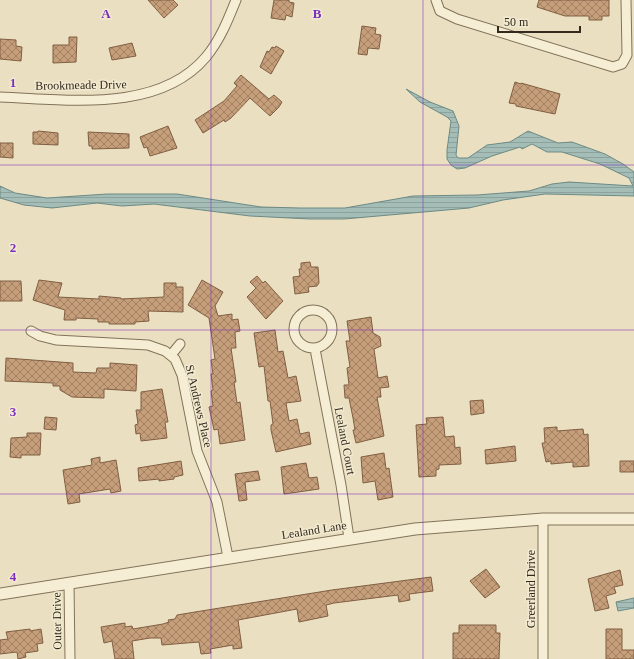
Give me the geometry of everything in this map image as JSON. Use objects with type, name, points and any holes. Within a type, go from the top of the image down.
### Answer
[{"type":"street","name":"Brookmeade Drive","points":[[0,98],[72,100],[119,98],[146,93],[161,87],[187,74],[205,58],[224,30],[236,0]]},
{"type":"street","points":[[436,0],[440,11],[458,19],[608,67],[622,64],[627,55],[626,0]]},
{"type":"street","points":[[309,310],[322,312],[332,325],[332,333],[329,340],[322,346],[315,349],[301,345],[293,333],[296,319],[301,314],[309,310]]},
{"type":"street","name":"St Andrews Place","points":[[31,331],[40,336],[56,340],[148,345],[171,355],[178,364],[182,376],[197,451],[217,502],[228,557]]},
{"type":"street","points":[[171,355],[180,344]]},
{"type":"street","name":"Lealand Court","points":[[315,349],[341,485],[349,538]]},
{"type":"street","name":"Lealand Lane","points":[[0,594],[349,538],[442,526],[543,519],[634,519]]},
{"type":"street","name":"Greerland Drive","points":[[543,519],[543,659]]},
{"type":"street","name":"Outer Drive","points":[[69,583],[70,659]]},
{"type":"water","points":[[406,89],[430,102],[453,111],[459,126],[456,155],[458,158],[468,158],[487,145],[510,142],[528,131],[558,143],[572,142],[605,154],[623,164],[634,172],[634,196],[545,194],[503,200],[469,208],[344,219],[250,216],[154,204],[122,206],[97,203],[52,208],[24,205],[0,198],[0,186],[15,193],[47,198],[107,194],[177,194],[261,207],[345,208],[413,196],[477,195],[529,191],[552,184],[569,182],[633,186],[629,178],[600,164],[562,152],[547,152],[532,144],[522,149],[520,147],[492,156],[465,168],[457,169],[451,165],[447,159],[451,121],[447,117],[420,102]]},
{"type":"water","points":[[634,598],[634,608],[618,611],[616,602]]},
{"type":"building","points":[[148,0],[173,0],[178,5],[164,18]]},
{"type":"building","points":[[274,0],[289,0],[289,2],[294,3],[292,17],[286,15],[285,20],[271,18]]},
{"type":"building","points":[[539,0],[609,0],[609,16],[602,16],[602,20],[589,20],[589,16],[565,16],[537,7]]},
{"type":"building","points":[[362,26],[376,28],[375,34],[381,35],[379,49],[368,48],[367,55],[358,54]]},
{"type":"building","points":[[69,37],[77,37],[76,62],[53,63],[53,45],[69,45]]},
{"type":"building","points":[[0,39],[16,40],[16,46],[22,47],[21,61],[0,59]]},
{"type":"building","points":[[132,43],[136,56],[112,60],[109,48]]},
{"type":"building","points":[[276,46],[284,51],[271,74],[260,67],[267,51],[269,52],[272,47],[275,48]]},
{"type":"building","points":[[241,75],[269,99],[274,95],[282,102],[279,107],[270,116],[250,98],[231,118],[225,122],[224,120],[203,133],[195,120],[224,101],[237,86],[234,83]]},
{"type":"building","points":[[515,82],[560,94],[555,114],[516,106],[516,104],[509,103]]},
{"type":"building","points":[[168,126],[177,148],[150,156],[147,147],[144,148],[140,137]]},
{"type":"building","points":[[33,132],[58,133],[58,145],[33,144]]},
{"type":"building","points":[[88,132],[129,134],[129,148],[92,149],[92,146],[89,146]]},
{"type":"building","points":[[0,143],[13,143],[13,158],[0,157]]},
{"type":"building","points":[[310,262],[311,267],[318,267],[319,283],[317,286],[308,287],[309,292],[295,294],[293,277],[300,276],[299,269],[301,269],[301,263]]},
{"type":"building","points":[[257,276],[263,283],[265,281],[283,301],[266,319],[247,297],[256,288],[250,282]]},
{"type":"building","points":[[39,280],[62,283],[58,297],[99,299],[99,296],[121,299],[164,297],[164,283],[176,283],[176,287],[183,287],[183,312],[148,311],[149,321],[135,322],[135,324],[109,324],[109,322],[98,322],[98,319],[76,318],[76,320],[64,320],[65,310],[33,300]]},
{"type":"building","points":[[202,280],[223,292],[215,306],[218,316],[232,314],[232,320],[238,319],[240,331],[235,332],[236,348],[231,348],[236,382],[234,382],[237,403],[240,402],[245,440],[220,444],[218,429],[214,430],[209,407],[213,406],[211,374],[213,374],[211,360],[215,359],[209,318],[188,305]]},
{"type":"building","points":[[0,281],[21,281],[22,301],[0,301]]},
{"type":"building","points":[[371,317],[373,333],[380,337],[381,346],[374,349],[378,378],[387,376],[389,387],[380,388],[381,397],[377,397],[384,436],[356,443],[349,398],[345,398],[344,385],[349,385],[347,368],[350,367],[346,341],[350,341],[347,321]]},
{"type":"building","points":[[275,330],[278,352],[283,351],[288,378],[296,376],[301,401],[286,403],[289,421],[297,419],[300,434],[309,432],[311,444],[276,452],[271,430],[271,425],[273,424],[270,401],[268,401],[264,366],[259,367],[254,333]]},
{"type":"building","points":[[6,358],[73,363],[73,372],[96,373],[97,368],[110,368],[110,363],[137,365],[136,391],[104,389],[104,398],[72,397],[60,390],[60,386],[53,386],[53,383],[5,381]]},
{"type":"building","points":[[162,389],[168,422],[165,422],[167,438],[141,441],[140,433],[136,434],[135,425],[138,424],[136,410],[141,410],[141,392]]},
{"type":"building","points":[[483,400],[484,413],[471,415],[470,401]]},
{"type":"building","points":[[45,417],[57,418],[56,430],[44,429]]},
{"type":"building","points":[[443,417],[445,437],[454,436],[455,448],[460,447],[461,464],[439,465],[439,469],[436,470],[436,476],[419,477],[416,425],[427,424],[426,418]]},
{"type":"building","points":[[557,427],[557,431],[583,429],[584,435],[588,434],[589,466],[573,467],[573,462],[551,464],[551,461],[546,462],[542,443],[545,443],[544,428]]},
{"type":"building","points":[[27,433],[41,433],[40,455],[21,455],[21,458],[10,457],[11,438],[27,437]]},
{"type":"building","points":[[515,446],[516,461],[486,464],[485,450]]},
{"type":"building","points":[[384,453],[386,469],[389,468],[393,497],[378,500],[375,481],[363,483],[361,457]]},
{"type":"building","points":[[100,457],[100,463],[116,460],[121,491],[111,493],[110,489],[79,494],[80,502],[68,504],[63,470],[92,465],[91,459]]},
{"type":"building","points":[[181,461],[183,475],[174,477],[174,479],[139,481],[138,468]]},
{"type":"building","points":[[620,461],[634,461],[634,472],[620,472]]},
{"type":"building","points":[[306,463],[309,478],[317,477],[319,489],[284,494],[281,467]]},
{"type":"building","points":[[258,471],[260,480],[245,482],[247,500],[239,501],[235,474]]},
{"type":"building","points":[[486,569],[500,587],[485,598],[470,581]]},
{"type":"building","points":[[620,570],[623,585],[614,587],[616,593],[606,596],[609,608],[595,611],[588,579]]},
{"type":"building","points":[[431,577],[433,591],[409,594],[410,600],[399,602],[398,595],[334,603],[326,605],[328,616],[299,622],[297,609],[238,620],[242,648],[233,649],[233,645],[210,649],[211,653],[201,654],[199,642],[162,645],[161,638],[150,638],[132,641],[134,659],[115,659],[112,641],[104,643],[101,627],[125,623],[125,627],[132,626],[133,629],[163,624],[169,622],[168,620],[175,619],[177,615],[332,590]]},
{"type":"building","points":[[459,625],[496,625],[496,633],[500,633],[499,659],[453,659],[453,633],[459,633]]},
{"type":"building","points":[[30,629],[30,631],[41,629],[43,643],[37,644],[38,651],[25,653],[26,657],[18,659],[17,652],[0,654],[0,640],[8,639],[6,632]]},
{"type":"building","points":[[606,629],[622,629],[622,650],[634,650],[634,659],[606,659]]}]
